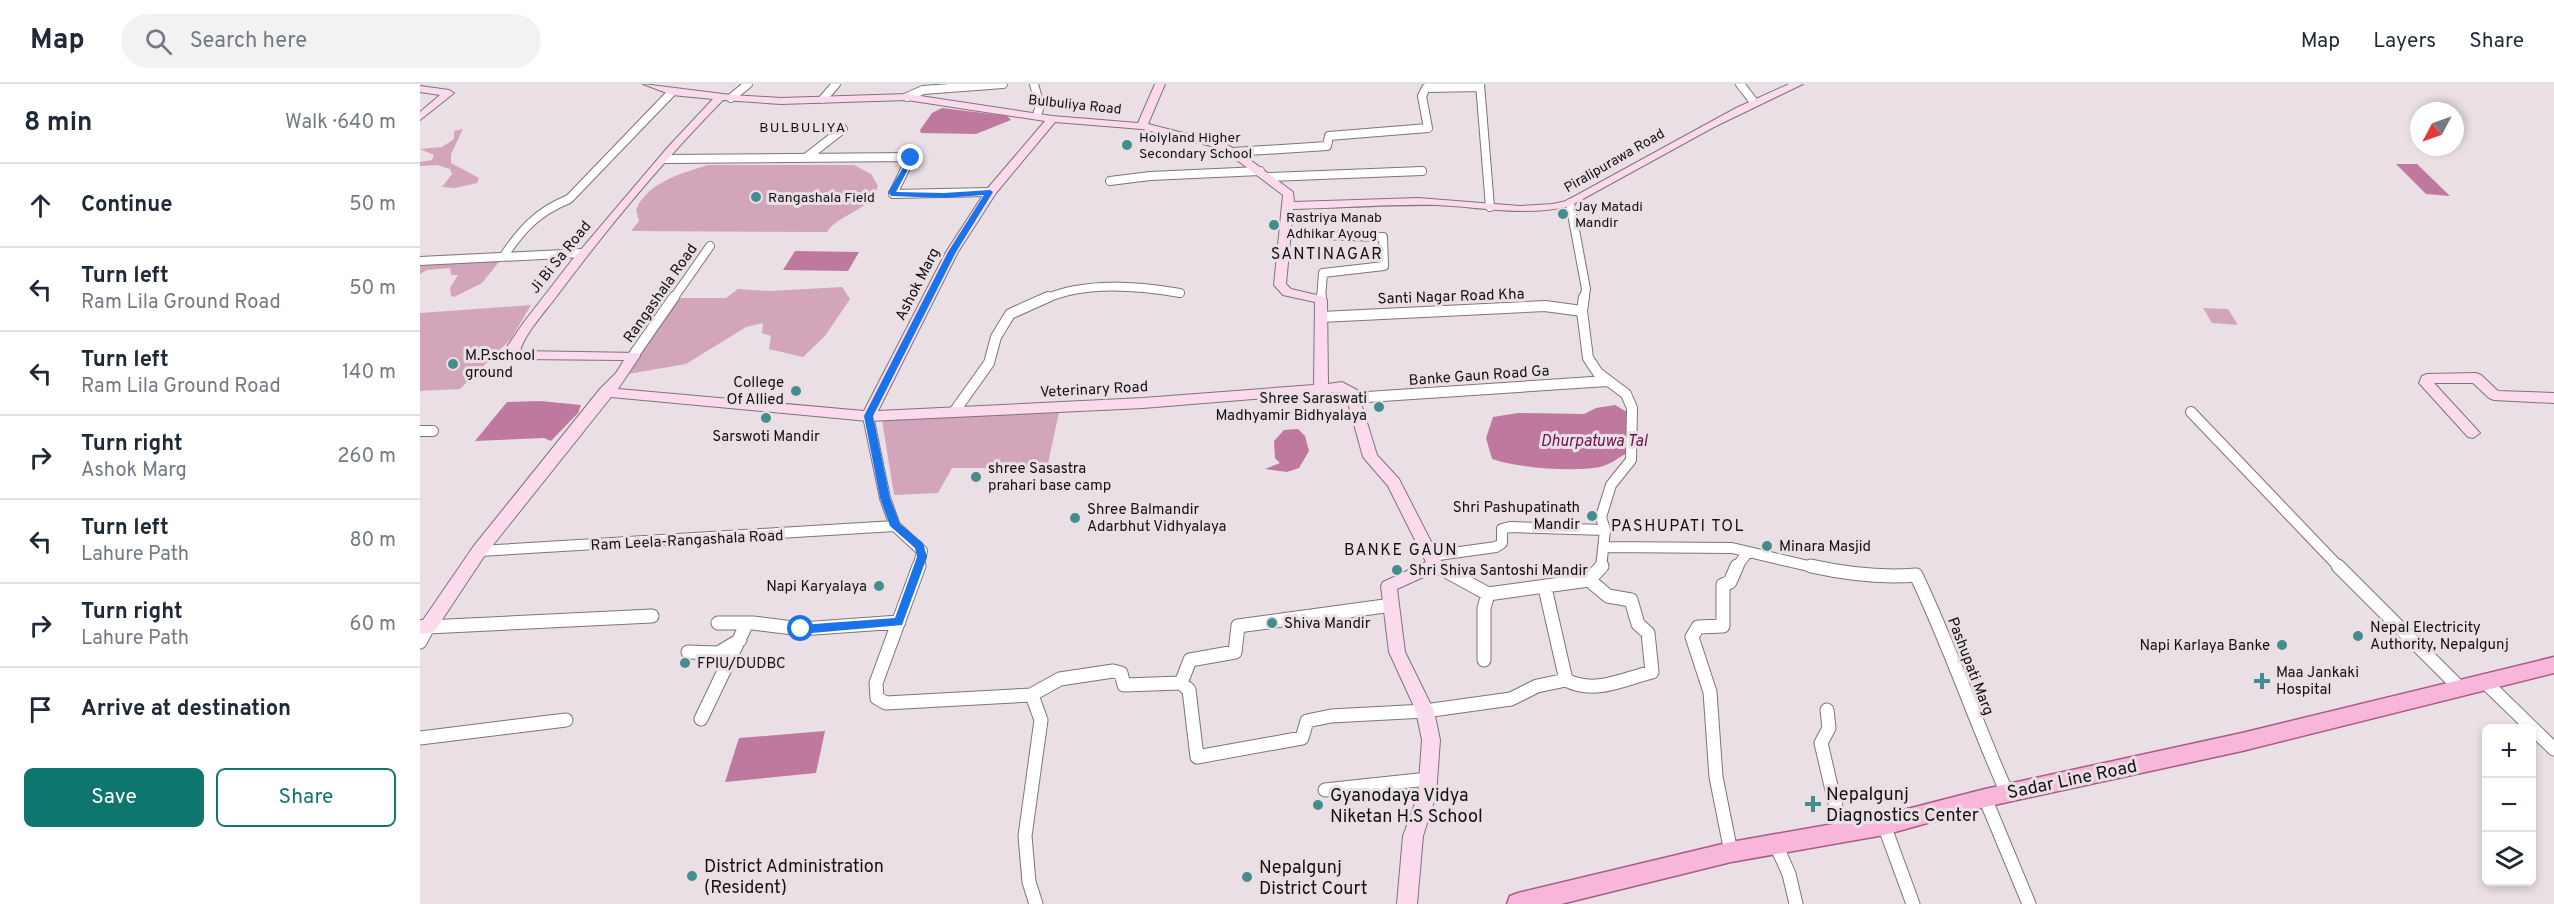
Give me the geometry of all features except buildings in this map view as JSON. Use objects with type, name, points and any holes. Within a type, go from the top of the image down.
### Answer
[{"type":"main road","name":"Sadar Line Road","points":[[1518,904],[1731,852],[1884,825],[1985,798],[2242,742],[2554,665]]},
{"type":"street","name":"Bulbuliya Road","points":[[648,84],[672,92],[726,98],[907,97],[1052,118],[1142,126],[1219,145],[1233,152],[1289,194],[1288,206]]},
{"type":"street","points":[[726,98],[748,84]]},
{"type":"street","points":[[823,99],[836,84]]},
{"type":"street","points":[[907,97],[923,90],[1003,84]]},
{"type":"street","points":[[1034,84],[1040,106],[1037,115]]},
{"type":"street","points":[[1142,126],[1160,84]]},
{"type":"street","points":[[1740,84],[1754,102]]},
{"type":"street","name":"Piralipurawa Road","points":[[1288,206],[1438,202],[1537,210],[1570,203],[1666,147],[1754,102],[1798,84]]},
{"type":"street","points":[[1233,152],[1327,146],[1329,136],[1428,128],[1422,96],[1425,86],[1480,85],[1490,207]]},
{"type":"street","points":[[420,89],[449,93],[420,117]]},
{"type":"street","points":[[503,257],[517,237],[546,208],[569,199],[672,92]]},
{"type":"street","name":"Ji Bi Sa Road","points":[[633,356],[519,355],[513,353],[546,298],[582,253],[688,129],[726,98]]},
{"type":"street","name":"Ashok Marg","points":[[868,416],[952,252],[990,192],[1052,118]]},
{"type":"street","points":[[807,157],[843,129]]},
{"type":"street","points":[[664,159],[911,158],[892,192],[898,195],[990,192]]},
{"type":"street","points":[[1110,181],[1150,176],[1422,171]]},
{"type":"street","points":[[1352,398],[1370,457],[1394,483],[1433,561],[1488,594],[1545,588],[1589,580],[1604,565],[1605,530],[1601,517],[1611,485],[1631,460],[1632,408],[1626,394],[1598,374],[1588,358],[1582,311],[1586,289],[1570,203]]},
{"type":"street","points":[[1288,206],[1287,234],[1280,285],[1287,292],[1321,300]]},
{"type":"street","points":[[1287,234],[1383,237],[1384,266],[1323,273],[1321,390]]},
{"type":"street","name":"Rangashala Road","points":[[633,356],[710,246]]},
{"type":"street","points":[[420,261],[582,253]]},
{"type":"street","points":[[954,412],[989,363],[996,337],[1010,314],[1049,297],[1094,288],[1141,287],[1180,293]]},
{"type":"street","name":"Santi Nagar Road Kha","points":[[1321,317],[1545,306],[1582,311]]},
{"type":"street","points":[[423,632],[479,551],[605,392],[621,376],[633,356]]},
{"type":"street","points":[[2473,433],[2433,393],[2426,383],[2427,379],[2476,378],[2494,395],[2554,398]]},
{"type":"street","name":"Banke Gaun Road Ga","points":[[1352,398],[1607,381]]},
{"type":"street","name":"Veterinary Road","points":[[605,392],[868,416],[1143,403],[1342,387],[1352,393],[1352,398]]},
{"type":"street","points":[[2191,412],[2381,611],[2459,687]]},
{"type":"street","points":[[868,416],[885,498],[895,526],[922,551],[922,557],[876,684],[877,698],[886,703],[1031,695],[1051,680],[1113,671],[1121,673],[1124,685],[1181,683],[1189,690],[1197,757],[1302,738],[1307,721],[1315,719],[1425,711],[1511,699],[1537,686],[1566,680]]},
{"type":"street","points":[[420,431],[433,431]]},
{"type":"street","name":"Ram Leela-Rangashala Road","points":[[479,551],[895,526]]},
{"type":"street","points":[[1407,904],[1413,836],[1427,795],[1431,740],[1425,711],[1397,652],[1389,586],[1433,561],[1496,547],[1502,543],[1502,530],[1510,527],[1605,530]]},
{"type":"street","name":"Pashupati Marg","points":[[1605,547],[1732,548],[1850,575],[1883,578],[1916,574],[1946,638],[1971,711],[2007,793]]},
{"type":"street","points":[[1731,852],[1716,777],[1710,692],[1692,637],[1698,627],[1723,626],[1725,605],[1723,585],[1730,582],[1733,572],[1747,553]]},
{"type":"street","points":[[1545,588],[1566,680],[1574,686],[1593,686],[1627,681],[1633,676],[1652,672],[1648,633],[1638,624],[1631,600],[1608,596],[1589,580]]},
{"type":"street","points":[[1484,660],[1484,608],[1488,594]]},
{"type":"street","points":[[1181,683],[1190,660],[1235,652],[1238,626],[1392,604]]},
{"type":"street","points":[[423,632],[652,616]]},
{"type":"street","points":[[718,623],[747,623],[801,629],[898,622]]},
{"type":"street","points":[[701,719],[747,623]]},
{"type":"street","points":[[688,652],[718,653],[740,640]]},
{"type":"street","points":[[2484,681],[2554,749]]},
{"type":"street","points":[[1031,695],[1040,708],[1041,720],[1029,799],[1024,860],[1036,904]]},
{"type":"street","points":[[1827,710],[1829,728],[1821,743],[1842,833]]},
{"type":"street","points":[[420,738],[566,720]]},
{"type":"street","points":[[1325,790],[1351,789],[1409,778],[1428,779]]},
{"type":"street","points":[[1985,798],[2029,904]]},
{"type":"street","points":[[1884,825],[1913,904]]},
{"type":"street","points":[[1776,845],[1789,874],[1796,904]]},
{"type":"shaded area","points":[[463,129],[451,154],[451,163],[479,178],[477,183],[455,188],[442,187],[452,174],[450,169],[437,165],[420,166],[420,162],[432,160],[434,155],[420,149],[442,147],[454,139],[454,131]]},
{"type":"shaded area","points":[[708,165],[854,165],[871,174],[878,186],[869,201],[833,225],[827,232],[631,231],[639,221],[636,210],[648,192],[667,180]]},
{"type":"shaded area","points":[[487,260],[499,262],[482,283],[454,297],[451,296],[450,288],[458,275],[451,275],[450,268],[427,270],[420,274],[420,263]]},
{"type":"shaded area","points":[[842,287],[850,299],[825,336],[803,357],[769,349],[771,336],[762,333],[763,323],[746,327],[686,364],[628,374],[679,298],[726,298],[738,289],[770,291]]},
{"type":"shaded area","name":"M.P.school ground","points":[[531,305],[511,339],[460,389],[420,391],[420,313]]},
{"type":"shaded area","points":[[2203,308],[2228,309],[2238,325],[2212,323]]},
{"type":"shaded area","points":[[1059,412],[1047,468],[952,468],[938,493],[894,495],[882,420]]},
{"type":"water","points":[[942,108],[1007,116],[1011,120],[976,134],[921,133],[920,130],[932,113]]},
{"type":"water","points":[[2396,164],[2417,164],[2450,196],[2426,194]]},
{"type":"water","points":[[795,251],[859,252],[848,271],[783,270]]},
{"type":"water","points":[[540,401],[581,405],[578,413],[551,441],[544,438],[475,441],[507,402]]},
{"type":"water","name":"Dhurpatuwa Tal","points":[[1615,405],[1627,412],[1625,454],[1607,465],[1561,469],[1516,465],[1492,459],[1486,438],[1493,417],[1518,413],[1584,414],[1596,408]]},
{"type":"water","points":[[1298,429],[1305,436],[1309,451],[1299,468],[1287,472],[1265,469],[1280,463],[1275,458],[1274,441],[1284,430]]},
{"type":"water","points":[[825,731],[816,773],[725,782],[739,738]]},
{"type":"place","name":"Holyland Higher Secondary School","points":[[1127,145]]},
{"type":"place","name":"Rangashala Field","points":[[756,197]]},
{"type":"place","name":"Jay Matadi Mandir","points":[[1563,214]]},
{"type":"place","name":"Rastriya Manab Adhikar Ayoug","points":[[1274,225]]},
{"type":"place","name":"M.P.school ground","points":[[453,364]]},
{"type":"place","name":"College Of Allied","points":[[796,391]]},
{"type":"place","name":"Shree Saraswati Madhyamir Bidhyalaya","points":[[1379,407]]},
{"type":"place","name":"Sarswoti Mandir","points":[[766,418]]},
{"type":"place","name":"shree Sasastra prahari base camp","points":[[976,477]]},
{"type":"place","name":"Shri Pashupatinath Mandir","points":[[1592,516]]},
{"type":"place","name":"Shree Balmandir Adarbhut Vidhyalaya","points":[[1075,518]]},
{"type":"place","name":"Minara Masjid","points":[[1767,546]]},
{"type":"place","name":"Shri Shiva Santoshi Mandir","points":[[1397,570]]},
{"type":"place","name":"Napi Karyalaya","points":[[879,586]]},
{"type":"place","name":"Shiva Mandir","points":[[1272,623]]},
{"type":"place","name":"Nepal Electricity Authority, Nepalgunj","points":[[2358,636]]},
{"type":"place","name":"Napi Karlaya Banke","points":[[2282,645]]},
{"type":"place","name":"FPIU/DUDBC","points":[[685,663]]},
{"type":"place","name":"Maa Jankaki Hospital","points":[[2262,681]]},
{"type":"place","name":"Nepalgunj Diagnostics Center","points":[[1813,804]]},
{"type":"place","name":"Gyanodaya Vidya Niketan H.S School","points":[[1318,805]]},
{"type":"place","name":"District Administration (Resident)","points":[[692,876]]},
{"type":"place","name":"Nepalgunj District Court","points":[[1247,877]]},
{"type":"district","name":"BULBULIYA","points":[[803,127]]},
{"type":"district","name":"SANTINAGAR","points":[[1327,253]]},
{"type":"district","name":"PASHUPATI TOL","points":[[1678,525]]},
{"type":"district","name":"BANKE GAUN","points":[[1401,549]]},
{"type":"route","points":[[801,629],[898,622],[922,557],[920,546],[895,526],[885,498],[868,416],[952,252],[990,192],[980,195],[893,194],[911,158]]}]
